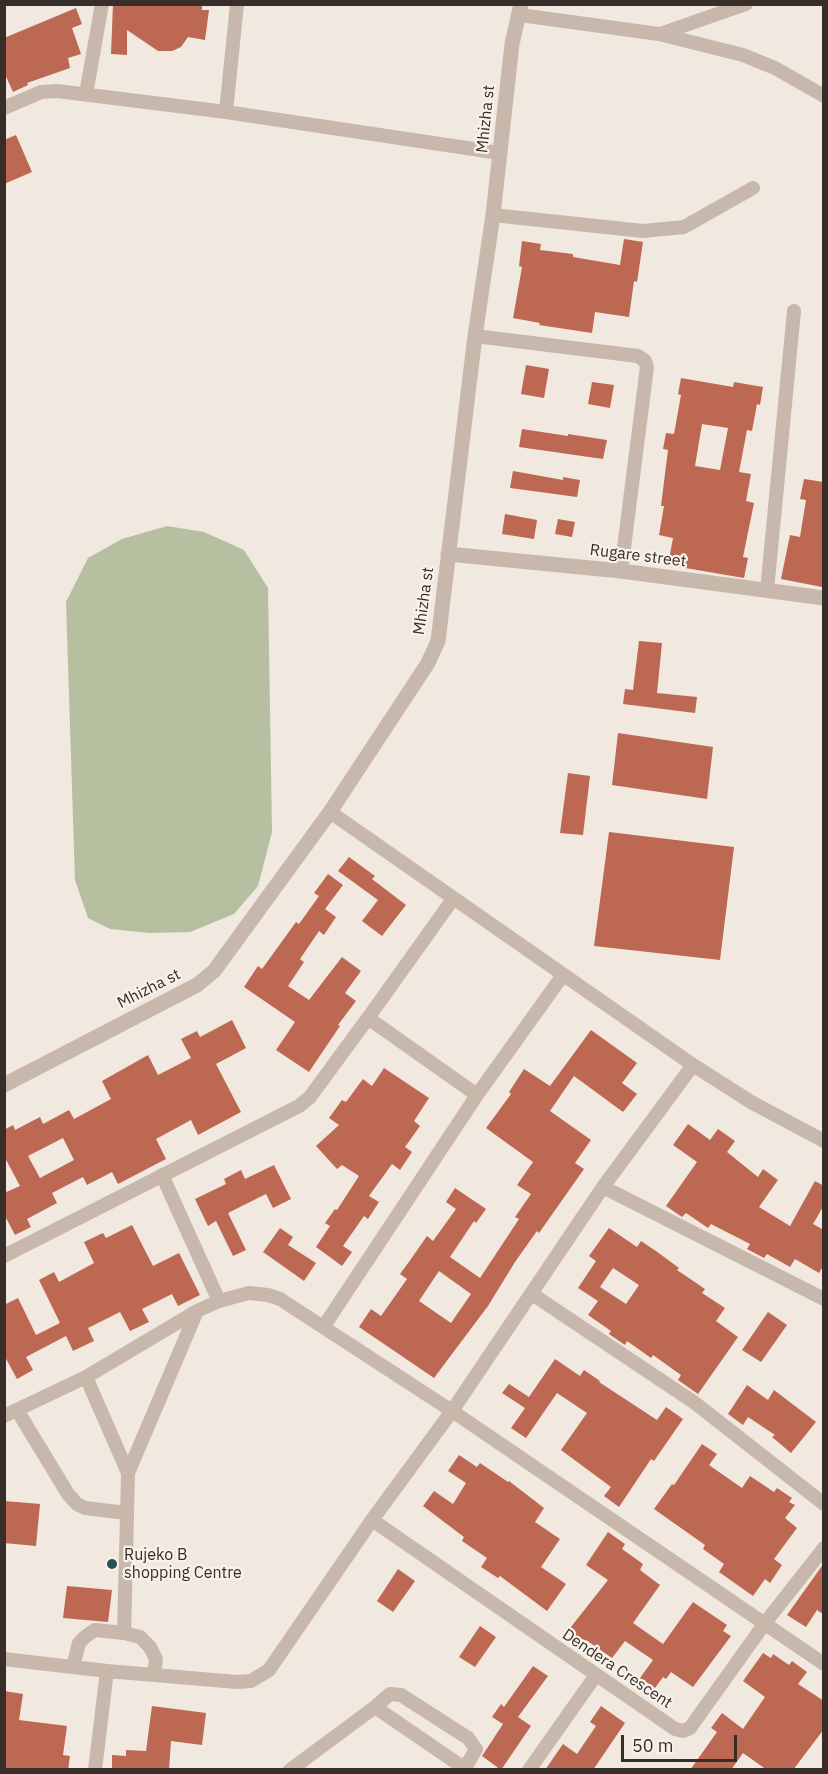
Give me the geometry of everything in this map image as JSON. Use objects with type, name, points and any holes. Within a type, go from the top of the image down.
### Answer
[{"type":"street","points":[[86,94],[102,4]]},
{"type":"street","points":[[226,112],[237,4]]},
{"type":"street","points":[[659,34],[746,4]]},
{"type":"street","points":[[520,10],[659,34],[743,55],[775,68],[824,96]]},
{"type":"street","name":"Mhizha st","points":[[4,1084],[206,979],[220,964],[330,812],[428,663],[438,641],[475,336],[493,215],[512,44],[520,10]]},
{"type":"street","points":[[4,108],[40,92],[57,91],[226,112],[500,153]]},
{"type":"street","points":[[493,215],[643,231],[684,227],[753,188]]},
{"type":"street","points":[[767,590],[794,310]]},
{"type":"street","points":[[475,336],[638,356],[645,361],[647,367],[621,571]]},
{"type":"street","name":"Rugare street","points":[[448,554],[621,571],[824,598]]},
{"type":"street","points":[[330,812],[693,1065],[751,1102],[824,1141]]},
{"type":"street","points":[[4,1256],[299,1106],[310,1097],[453,899]]},
{"type":"street","points":[[324,1326],[477,1095],[563,975]]},
{"type":"street","points":[[368,1018],[477,1095]]},
{"type":"street","points":[[4,1659],[107,1671],[237,1682],[251,1681],[269,1670],[372,1520],[452,1411],[603,1187],[693,1065]]},
{"type":"street","points":[[162,1175],[219,1301]]},
{"type":"street","points":[[603,1187],[824,1299]]},
{"type":"street","points":[[127,1513],[85,1508],[77,1504],[11,1413],[86,1377],[197,1311],[219,1301],[249,1293],[268,1294],[324,1326],[452,1411],[824,1664]]},
{"type":"street","points":[[532,1294],[695,1403],[824,1504]]},
{"type":"street","points":[[124,1633],[128,1473],[197,1311]]},
{"type":"street","points":[[86,1377],[128,1473]]},
{"type":"street","name":"Dendera Crescent","points":[[372,1520],[675,1729],[687,1730],[765,1623],[824,1548]]},
{"type":"street","points":[[73,1667],[79,1643],[95,1630],[140,1637],[150,1647],[156,1659],[154,1675]]},
{"type":"street","points":[[95,1770],[107,1671]]},
{"type":"street","points":[[529,1770],[596,1675]]},
{"type":"street","points":[[290,1770],[390,1694],[401,1695],[468,1738],[476,1749],[466,1769],[375,1707]]},
{"type":"green space","points":[[167,526],[204,532],[244,550],[268,588],[272,832],[258,886],[234,914],[190,932],[150,933],[110,929],[88,918],[75,880],[66,602],[88,558],[122,539]]},
{"type":"building","points":[[113,4],[180,6],[180,4],[202,4],[202,10],[209,10],[205,40],[188,37],[181,47],[172,51],[158,51],[127,30],[127,55],[111,54]]},
{"type":"building","points":[[76,8],[82,24],[72,28],[81,54],[68,58],[70,68],[27,83],[28,85],[13,92],[4,72],[4,38]]},
{"type":"building","points":[[16,135],[32,172],[4,184],[4,140]]},
{"type":"building","points":[[624,239],[643,242],[629,317],[595,312],[592,333],[539,325],[540,323],[513,318],[522,267],[519,266],[522,241],[541,244],[540,250],[573,254],[573,257],[620,265]]},
{"type":"building","points":[[526,365],[549,369],[544,398],[521,394]]},
{"type":"building","points":[[681,378],[733,387],[734,382],[763,387],[752,431],[747,430],[739,472],[751,474],[746,501],[754,503],[743,557],[748,558],[744,578],[668,565],[673,538],[659,535],[664,506],[661,506],[668,450],[663,449],[666,433],[674,434],[681,395],[678,394]],"holes":[[[702,424],[728,428],[720,470],[695,466]]]},
{"type":"building","points":[[592,382],[614,385],[610,408],[588,404]]},
{"type":"building","points":[[522,429],[607,440],[603,459],[519,447]]},
{"type":"building","points":[[513,471],[563,480],[563,477],[580,480],[577,497],[510,488]]},
{"type":"building","points":[[804,479],[824,482],[822,587],[781,579],[790,535],[800,537],[806,500],[800,499]]},
{"type":"building","points":[[505,514],[537,520],[534,539],[502,534]]},
{"type":"building","points":[[558,519],[575,522],[572,537],[555,534]]},
{"type":"building","points":[[639,641],[662,643],[657,693],[697,697],[695,713],[623,704],[625,689],[633,690]]},
{"type":"building","points":[[618,733],[713,747],[707,799],[612,785]]},
{"type":"building","points":[[568,773],[590,776],[583,835],[560,833]]},
{"type":"building","points":[[609,832],[734,847],[720,960],[594,946]]},
{"type":"building","points":[[349,857],[375,876],[372,879],[406,905],[382,936],[362,921],[378,900],[338,871]]},
{"type":"building","points":[[328,874],[343,885],[325,909],[336,917],[324,935],[319,931],[300,959],[304,962],[288,986],[309,1000],[342,957],[361,971],[345,993],[356,1001],[309,1072],[276,1050],[295,1022],[244,987],[258,966],[262,969],[296,922],[299,924],[319,896],[314,893]]},
{"type":"building","points":[[232,1020],[246,1048],[216,1064],[241,1112],[198,1135],[191,1120],[156,1139],[166,1159],[118,1184],[112,1172],[87,1185],[83,1177],[52,1193],[57,1203],[27,1219],[31,1227],[15,1235],[4,1214],[4,1193],[20,1186],[4,1156],[4,1130],[13,1125],[15,1130],[40,1117],[43,1124],[69,1110],[74,1119],[111,1099],[102,1081],[148,1055],[158,1075],[191,1058],[181,1039],[197,1031],[200,1037]],"holes":[[[63,1138],[74,1160],[40,1178],[28,1156]]]},
{"type":"building","points":[[591,1030],[637,1063],[622,1083],[637,1094],[623,1112],[574,1076],[550,1111],[591,1140],[575,1163],[584,1169],[539,1233],[537,1231],[488,1306],[434,1378],[359,1327],[371,1309],[381,1316],[407,1279],[400,1274],[427,1236],[433,1241],[456,1209],[446,1202],[455,1188],[486,1209],[476,1223],[474,1221],[450,1257],[480,1278],[519,1219],[515,1217],[531,1194],[517,1185],[533,1162],[486,1128],[511,1094],[509,1092],[524,1069],[550,1086]],"holes":[[[439,1271],[471,1294],[451,1323],[419,1301]]]},
{"type":"building","points":[[384,1068],[429,1098],[414,1121],[420,1126],[405,1147],[412,1152],[400,1170],[392,1164],[369,1196],[379,1202],[368,1219],[364,1216],[343,1246],[352,1252],[342,1266],[316,1247],[330,1226],[325,1223],[335,1209],[337,1210],[359,1176],[342,1165],[337,1169],[316,1146],[339,1125],[329,1118],[342,1100],[346,1102],[363,1079],[372,1086]]},
{"type":"building","points":[[688,1124],[710,1140],[718,1129],[735,1141],[727,1152],[758,1177],[763,1169],[778,1180],[759,1207],[790,1226],[815,1181],[824,1186],[824,1205],[813,1224],[824,1230],[824,1265],[819,1273],[795,1259],[790,1267],[767,1254],[764,1258],[747,1249],[750,1244],[711,1224],[708,1228],[686,1213],[682,1217],[666,1206],[697,1162],[673,1145]]},
{"type":"building","points":[[274,1165],[291,1199],[273,1208],[266,1194],[228,1213],[246,1250],[233,1256],[216,1221],[208,1226],[195,1199],[226,1184],[224,1179],[241,1170],[245,1179]]},
{"type":"building","points":[[132,1225],[153,1266],[179,1253],[200,1295],[178,1306],[172,1294],[142,1309],[149,1322],[130,1331],[120,1312],[88,1328],[94,1341],[73,1351],[66,1336],[26,1357],[33,1370],[17,1379],[4,1355],[4,1305],[18,1298],[36,1335],[60,1323],[39,1280],[54,1272],[59,1282],[94,1263],[84,1242],[103,1233],[106,1238]]},
{"type":"building","points":[[280,1228],[293,1237],[288,1245],[316,1263],[304,1281],[263,1252]]},
{"type":"building","points":[[609,1228],[637,1247],[641,1241],[656,1251],[679,1268],[677,1270],[705,1289],[702,1293],[725,1308],[716,1321],[738,1337],[698,1394],[678,1380],[681,1375],[653,1355],[651,1358],[627,1341],[625,1345],[609,1334],[611,1331],[588,1315],[598,1301],[578,1288],[596,1261],[589,1256]],"holes":[[[613,1268],[639,1285],[626,1304],[600,1287]]]},
{"type":"building","points":[[768,1312],[787,1325],[761,1362],[742,1350]]},
{"type":"building","points":[[555,1359],[580,1376],[584,1370],[657,1420],[666,1407],[683,1419],[654,1461],[651,1459],[619,1507],[604,1496],[611,1487],[561,1450],[587,1413],[557,1393],[526,1438],[511,1428],[525,1408],[502,1393],[509,1384],[529,1397]]},
{"type":"building","points":[[747,1385],[768,1400],[774,1390],[816,1422],[791,1453],[772,1437],[775,1435],[748,1417],[743,1425],[728,1414]]},
{"type":"building","points":[[702,1444],[717,1454],[709,1465],[742,1488],[750,1476],[774,1492],[777,1488],[792,1498],[789,1502],[795,1505],[785,1518],[797,1528],[774,1559],[782,1565],[770,1583],[765,1579],[753,1596],[719,1572],[724,1564],[703,1549],[705,1545],[654,1509],[672,1484],[674,1485]]},
{"type":"building","points":[[459,1455],[477,1467],[480,1463],[509,1481],[544,1508],[535,1522],[560,1539],[541,1567],[566,1584],[547,1611],[500,1576],[498,1578],[481,1567],[487,1558],[462,1541],[464,1537],[423,1506],[434,1491],[453,1504],[466,1483],[448,1471]]},
{"type":"building","points":[[4,1501],[40,1504],[36,1546],[4,1543]]},
{"type":"building","points":[[608,1532],[625,1544],[622,1549],[643,1564],[640,1570],[660,1585],[633,1623],[663,1644],[693,1602],[727,1625],[723,1631],[731,1636],[693,1687],[671,1672],[666,1679],[663,1677],[655,1688],[640,1678],[653,1660],[625,1641],[612,1658],[586,1640],[584,1644],[567,1632],[608,1580],[586,1565]]},
{"type":"building","points":[[824,1563],[824,1615],[817,1610],[806,1627],[787,1615]]},
{"type":"building","points":[[398,1569],[415,1581],[393,1612],[377,1601]]},
{"type":"building","points":[[67,1586],[112,1590],[108,1622],[63,1618]]},
{"type":"building","points":[[480,1626],[496,1637],[475,1667],[459,1657]]},
{"type":"building","points":[[763,1653],[771,1658],[773,1654],[789,1665],[792,1661],[807,1672],[798,1684],[824,1701],[824,1729],[793,1770],[767,1770],[743,1753],[731,1770],[690,1770],[717,1732],[711,1728],[722,1713],[743,1729],[765,1697],[743,1681]]},
{"type":"building","points":[[533,1666],[548,1676],[518,1717],[531,1726],[501,1770],[482,1756],[503,1724],[492,1717],[501,1704],[504,1707]]},
{"type":"building","points":[[4,1691],[23,1694],[19,1720],[67,1726],[63,1755],[70,1756],[68,1770],[4,1770]]},
{"type":"building","points":[[152,1706],[206,1713],[202,1745],[171,1741],[169,1770],[112,1770],[112,1755],[126,1756],[126,1750],[146,1751]]},
{"type":"building","points":[[601,1706],[625,1723],[593,1770],[545,1770],[563,1744],[577,1754],[596,1726],[590,1722]]},
{"type":"place","name":"Rujeko B shopping Centre","points":[[112,1564]]}]
